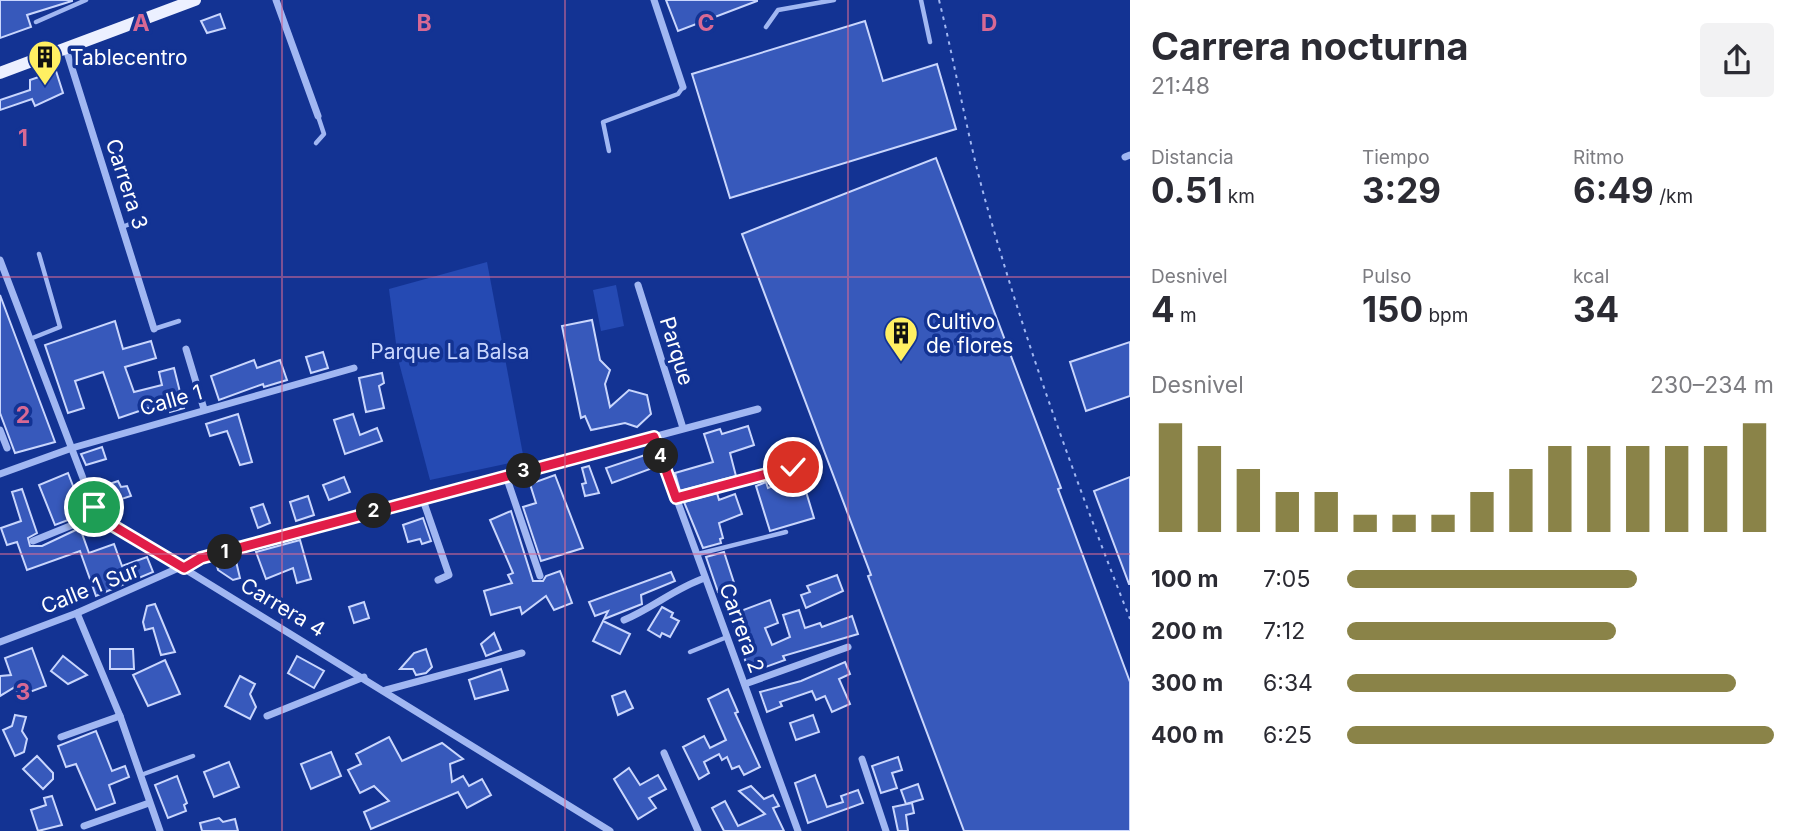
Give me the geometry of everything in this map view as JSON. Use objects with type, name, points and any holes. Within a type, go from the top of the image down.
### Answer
[{"type":"main road","points":[[0,73],[66,49],[171,4],[195,0]]},
{"type":"street","points":[[276,0],[318,116]]},
{"type":"street","points":[[654,0],[683,87]]},
{"type":"street","name":"Carrera 3","points":[[66,49],[154,329]]},
{"type":"street","points":[[0,260],[97,515],[33,541]]},
{"type":"street","name":"Parque","points":[[638,285],[683,428]]},
{"type":"street","points":[[186,349],[204,409]]},
{"type":"street","name":"Calle 1","points":[[0,474],[72,448],[354,368]]},
{"type":"street","name":"Calle 1 Sur","points":[[0,642],[77,613],[184,568],[201,558],[758,409]]},
{"type":"street","points":[[0,429],[7,448]]},
{"type":"street","name":"Carrera 2","points":[[654,437],[798,831]]},
{"type":"street","points":[[676,498],[793,467]]},
{"type":"street","points":[[506,476],[540,576]]},
{"type":"street","points":[[422,497],[449,575],[438,580]]},
{"type":"street","name":"Carrera 4","points":[[97,515],[364,677],[610,831]]},
{"type":"street","points":[[624,620],[650,610],[662,598],[705,578]]},
{"type":"street","points":[[77,613],[120,716],[160,831]]},
{"type":"street","points":[[745,684],[848,647]]},
{"type":"street","points":[[385,690],[522,653]]},
{"type":"street","points":[[267,716],[364,677]]},
{"type":"street","points":[[61,737],[120,716]]},
{"type":"street","points":[[664,753],[698,831]]},
{"type":"street","points":[[862,759],[886,831]]},
{"type":"street","points":[[84,826],[149,803]]},
{"type":"lane","points":[[36,22],[86,0]]},
{"type":"lane","points":[[766,27],[778,10],[834,0]]},
{"type":"lane","points":[[921,0],[930,42]]},
{"type":"lane","points":[[610,151],[603,122],[678,94],[683,87]]},
{"type":"lane","points":[[316,143],[324,134],[318,116]]},
{"type":"lane","points":[[122,226],[146,218]]},
{"type":"lane","points":[[30,339],[60,327],[39,254]]},
{"type":"lane","points":[[154,329],[179,321]]},
{"type":"lane","points":[[697,554],[786,532]]},
{"type":"lane","points":[[690,652],[727,637]]},
{"type":"lane","points":[[141,775],[193,756]]},
{"type":"path","points":[[939,0],[975,158],[1026,336],[1073,474],[1130,619]]},
{"type":"green space","name":"Parque La Balsa","points":[[487,262],[524,460],[430,480],[398,359],[389,289]]},
{"type":"green space","points":[[616,285],[624,326],[601,331],[593,290]]},
{"type":"building","points":[[0,0],[72,1],[27,15],[31,27],[0,38]]},
{"type":"building","points":[[666,0],[757,0],[757,1],[678,31]]},
{"type":"building","points":[[220,14],[225,28],[207,33],[201,21]]},
{"type":"building","points":[[865,21],[883,81],[937,64],[956,129],[730,198],[692,74]]},
{"type":"building","name":"Tablecentro","points":[[56,71],[63,93],[35,106],[32,99],[0,110],[0,100],[30,90],[30,80]]},
{"type":"building","points":[[936,158],[1061,488],[1058,489],[1130,682],[1130,831],[964,831],[742,234]]},
{"type":"building","points":[[0,295],[55,442],[15,453],[0,413]]},
{"type":"building","points":[[592,320],[600,360],[610,370],[605,384],[610,407],[629,390],[647,395],[651,414],[637,427],[625,423],[591,430],[585,416],[581,418],[562,326]]},
{"type":"building","points":[[115,321],[123,349],[151,341],[156,358],[125,367],[134,392],[162,385],[159,372],[174,368],[184,408],[170,412],[168,406],[150,411],[148,408],[119,418],[103,372],[75,381],[84,408],[68,413],[45,345]]},
{"type":"building","points":[[1130,342],[1130,396],[1086,411],[1070,362]]},
{"type":"building","points":[[323,352],[328,368],[311,373],[306,357]]},
{"type":"building","points":[[254,360],[257,368],[280,360],[287,380],[264,387],[263,384],[219,400],[211,376]]},
{"type":"building","points":[[382,373],[384,383],[379,386],[384,408],[366,412],[359,378]]},
{"type":"building","points":[[238,414],[252,462],[240,465],[227,431],[210,436],[206,424]]},
{"type":"building","points":[[353,414],[360,435],[377,428],[382,441],[345,454],[334,420]]},
{"type":"building","points":[[748,426],[754,445],[730,453],[736,476],[680,491],[675,473],[713,462],[704,434],[720,429],[722,434]]},
{"type":"building","points":[[102,447],[106,459],[86,465],[81,454]]},
{"type":"building","points":[[645,455],[650,469],[612,483],[606,468]]},
{"type":"building","points":[[589,466],[599,493],[585,496],[582,484],[586,483],[582,468]]},
{"type":"building","points":[[68,473],[84,514],[55,525],[39,485]]},
{"type":"building","points":[[555,475],[583,548],[541,561],[523,507],[536,503],[530,484]]},
{"type":"building","points":[[801,475],[814,518],[770,531],[756,486],[766,482],[768,488]]},
{"type":"building","points":[[344,477],[350,492],[329,500],[323,485]]},
{"type":"building","points":[[1130,477],[1130,584],[1129,584],[1094,491]]},
{"type":"building","points":[[118,481],[121,487],[127,486],[131,496],[103,505],[98,488]]},
{"type":"building","points":[[22,489],[37,533],[28,538],[30,546],[42,546],[80,528],[89,553],[114,544],[122,566],[147,557],[153,572],[96,596],[80,551],[27,570],[17,542],[7,545],[1,528],[21,521],[12,492]]},
{"type":"building","points":[[717,493],[719,500],[735,494],[742,514],[719,523],[723,538],[720,539],[721,543],[703,548],[684,502]]},
{"type":"building","points":[[308,496],[314,515],[296,521],[290,502]]},
{"type":"building","points":[[263,504],[270,523],[258,528],[251,508]]},
{"type":"building","points":[[511,511],[533,581],[543,581],[546,576],[560,571],[572,603],[554,610],[546,596],[522,614],[520,607],[491,615],[484,591],[512,583],[508,575],[513,573],[490,520]]},
{"type":"building","points":[[423,518],[431,541],[422,544],[420,539],[408,542],[403,525]]},
{"type":"building","points":[[300,540],[311,579],[297,583],[293,568],[266,579],[256,552]]},
{"type":"building","points":[[724,552],[735,586],[718,592],[706,557]]},
{"type":"building","points":[[235,557],[240,578],[233,580],[218,570],[216,562]]},
{"type":"building","points":[[671,572],[675,581],[641,595],[642,604],[604,619],[608,611],[595,616],[589,602]]},
{"type":"building","points":[[837,575],[843,591],[806,608],[801,595],[810,592],[807,586]]},
{"type":"building","points":[[770,600],[778,623],[765,628],[772,645],[790,637],[783,615],[799,610],[805,628],[820,623],[822,627],[852,616],[858,634],[783,656],[785,660],[749,673],[743,653],[754,649],[748,633],[739,637],[730,615]]},
{"type":"building","points":[[364,602],[369,618],[354,623],[349,607]]},
{"type":"building","points":[[155,604],[175,652],[161,655],[153,628],[145,630],[143,622],[147,606]]},
{"type":"building","points":[[662,607],[673,613],[671,617],[679,621],[670,637],[662,633],[660,637],[648,630]]},
{"type":"building","points":[[603,621],[630,634],[620,654],[593,641]]},
{"type":"building","points":[[494,633],[501,650],[486,656],[481,644]]},
{"type":"building","points":[[32,648],[46,686],[19,696],[15,687],[0,696],[0,676],[11,675],[5,658]]},
{"type":"building","points":[[110,649],[133,649],[134,669],[110,669]]},
{"type":"building","points":[[426,649],[432,667],[426,673],[416,675],[413,669],[400,669],[414,653]]},
{"type":"building","points":[[63,656],[87,675],[68,684],[51,671]]},
{"type":"building","points":[[297,656],[324,671],[314,688],[288,673]]},
{"type":"building","points":[[165,660],[180,694],[148,706],[133,675]]},
{"type":"building","points":[[845,662],[850,674],[839,679],[850,704],[832,712],[825,696],[816,700],[812,691],[780,702],[782,706],[767,712],[760,692],[801,681]]},
{"type":"building","points":[[501,669],[508,690],[475,699],[469,680]]},
{"type":"building","points":[[240,676],[255,684],[250,694],[256,707],[250,719],[225,706]]},
{"type":"building","points":[[728,689],[738,712],[735,713],[760,767],[744,775],[739,766],[732,769],[727,757],[722,760],[719,754],[704,762],[709,773],[699,779],[683,747],[704,736],[710,748],[726,740],[708,699]]},
{"type":"building","points":[[625,691],[633,708],[618,715],[612,696]]},
{"type":"building","points":[[15,715],[26,717],[22,731],[27,739],[24,752],[15,756],[3,730],[12,726]]},
{"type":"building","points":[[813,715],[819,732],[796,740],[790,723]]},
{"type":"building","points":[[96,731],[112,771],[125,766],[129,777],[109,785],[115,803],[96,810],[76,764],[66,767],[58,746]]},
{"type":"building","points":[[389,737],[402,761],[442,743],[463,759],[450,764],[452,782],[463,776],[469,786],[482,779],[491,795],[467,808],[458,792],[371,829],[364,812],[389,801],[374,786],[360,793],[348,770],[361,764],[356,754]]},
{"type":"building","points":[[331,752],[341,776],[311,789],[301,764]]},
{"type":"building","points":[[37,756],[53,773],[53,779],[43,789],[23,769]]},
{"type":"building","points":[[898,757],[902,770],[892,773],[897,788],[881,793],[872,766]]},
{"type":"building","points":[[229,762],[239,787],[214,797],[204,772]]},
{"type":"building","points":[[629,768],[640,785],[658,775],[666,789],[649,798],[656,808],[638,819],[614,779]]},
{"type":"building","points":[[815,775],[827,807],[843,802],[841,796],[858,790],[863,803],[808,823],[795,783]]},
{"type":"building","points":[[177,776],[187,803],[184,805],[186,811],[168,818],[155,785]]},
{"type":"building","points":[[918,784],[923,799],[906,804],[901,790]]},
{"type":"building","points":[[751,786],[764,799],[773,795],[779,806],[773,808],[784,831],[724,831],[712,808],[725,801],[738,826],[765,814],[739,791]]},
{"type":"building","points":[[52,796],[62,825],[38,831],[31,810],[46,805],[44,798]]},
{"type":"building","points":[[912,803],[914,813],[906,815],[908,831],[898,831],[893,807]]},
{"type":"building","points":[[219,818],[223,822],[235,819],[238,831],[202,831],[200,823]]},
{"type":"place","name":"Tablecentro","points":[[45,87]]},
{"type":"place","name":"Cultivo de flores","points":[[901,363]]},
{"type":"route","points":[[94,507],[97,515],[105,521],[184,568],[201,558],[654,437],[676,498],[793,467]]}]
